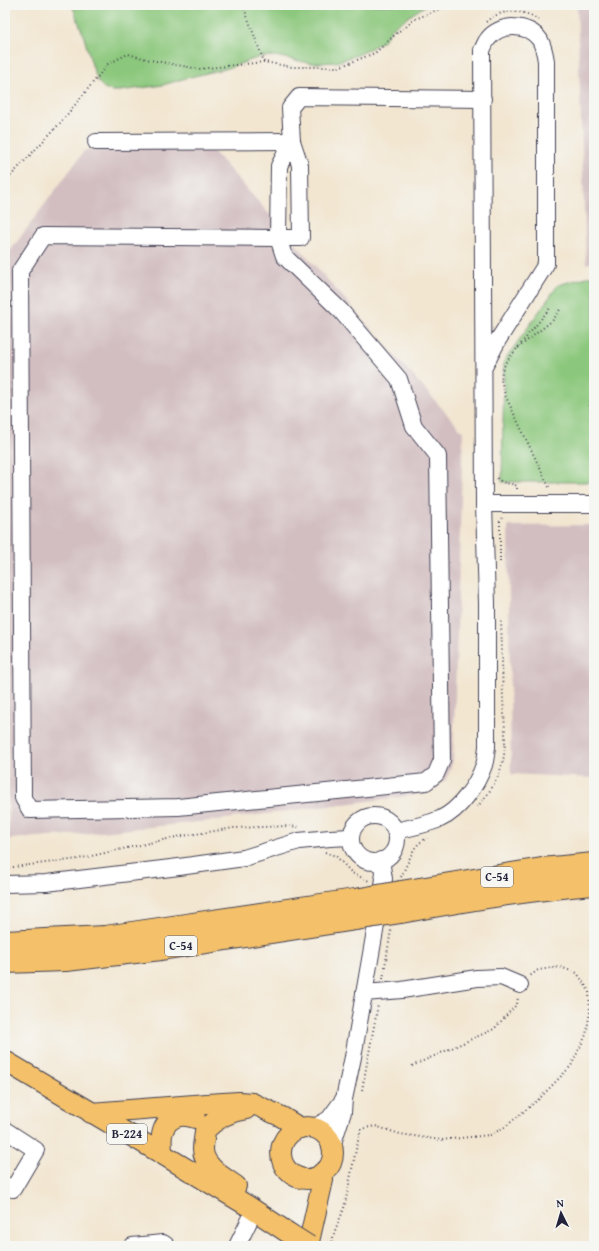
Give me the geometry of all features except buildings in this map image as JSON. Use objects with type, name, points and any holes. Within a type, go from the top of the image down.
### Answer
[{"type":"highway","name":"C-54","points":[[398,903],[542,869],[594,864]]},
{"type":"highway","name":"C-54","points":[[5,942],[105,937],[398,903],[490,896],[563,886],[594,884]]},
{"type":"highway","name":"C-54","points":[[5,962],[66,960],[139,951],[356,909]]},
{"type":"main road","name":"B-224","points":[[5,1061],[251,1208],[308,1246]]},
{"type":"main road","points":[[91,1113],[238,1102],[252,1103],[308,1128],[323,1133],[329,1139],[333,1154],[328,1168],[322,1173],[310,1178],[302,1178],[295,1176],[284,1165],[281,1158],[281,1150],[283,1142],[293,1131],[308,1128]]},
{"type":"main road","points":[[205,1130],[215,1120],[238,1110],[269,1110]]},
{"type":"main road","points":[[269,1110],[281,1133],[283,1142]]},
{"type":"main road","points":[[162,1154],[162,1135],[165,1126],[171,1119],[178,1116],[189,1115],[198,1119],[205,1130],[203,1150],[206,1161],[214,1170],[238,1188],[251,1208]]},
{"type":"main road","points":[[308,1246],[324,1180],[322,1173]]},
{"type":"main road","points":[[302,1178],[316,1210]]},
{"type":"street","points":[[395,831],[419,826],[441,818],[456,808],[476,782],[484,765],[488,747],[487,602],[484,504],[482,50],[487,40],[503,28],[523,28],[539,40],[546,61],[546,264],[498,340],[484,367]]},
{"type":"street","points":[[292,141],[279,166],[278,238],[284,256],[342,311],[398,379],[414,426],[438,456],[442,760],[436,774],[426,782],[178,807],[30,810],[23,798],[20,271],[43,236],[278,238],[301,238],[300,165],[292,141],[290,108],[299,97],[483,99]]},
{"type":"street","points":[[96,142],[292,141]]},
{"type":"street","points":[[484,504],[594,504]]},
{"type":"street","points":[[370,816],[378,816],[385,819],[391,824],[395,831],[396,845],[393,852],[388,857],[381,860],[374,862],[360,857],[355,852],[352,845],[352,830],[363,819],[370,816]]},
{"type":"street","points":[[5,884],[46,883],[179,867],[244,858],[299,841],[330,838],[351,838]]},
{"type":"street","points":[[332,1146],[341,1119],[344,1099],[372,993],[384,879],[381,860]]},
{"type":"street","points":[[372,993],[402,990],[477,978],[501,977],[520,985]]},
{"type":"street","points":[[308,1128],[329,1119],[344,1099]]},
{"type":"street","points":[[5,1130],[36,1150],[13,1190],[5,1185]]},
{"type":"street","points":[[225,1246],[239,1240],[251,1208]]},
{"type":"street","points":[[132,1246],[163,1243],[167,1246]]},
{"type":"path","points":[[244,5],[264,62]]},
{"type":"path","points":[[5,182],[62,120],[108,64],[128,54],[150,60],[199,69],[264,62],[292,67],[339,67],[375,53],[413,20],[449,5]]},
{"type":"path","points":[[484,24],[488,20],[512,11],[525,12],[540,21]]},
{"type":"path","points":[[549,487],[505,395],[501,380],[502,371],[506,362],[551,307]]},
{"type":"path","points":[[514,351],[553,320],[562,308]]},
{"type":"path","points":[[594,394],[590,400],[590,408],[594,419]]},
{"type":"path","points":[[496,477],[500,482],[517,486]]},
{"type":"path","points":[[500,567],[500,521],[502,518],[507,516]]},
{"type":"path","points":[[473,811],[486,797],[495,782],[501,769],[504,753],[501,614]]},
{"type":"path","points":[[5,868],[78,858],[176,837],[234,828],[303,827]]},
{"type":"path","points":[[362,1090],[372,993],[398,903],[404,869],[418,843],[432,836]]},
{"type":"path","points":[[325,852],[336,856],[352,872],[362,878]]},
{"type":"path","points":[[332,1246],[332,1238],[343,1210],[361,1128],[375,1126],[400,1134],[441,1140],[490,1135],[505,1127],[539,1099],[571,1066],[586,1035],[590,1012],[589,990],[578,973],[560,967],[538,970],[520,982],[517,1004],[494,1029],[412,1066]]},
{"type":"shaded area","points":[[577,5],[594,5],[594,262],[586,264]]},
{"type":"shaded area","points":[[206,143],[463,432],[453,761],[447,778],[437,787],[424,794],[208,821],[82,834],[9,839],[5,528],[5,258],[85,150]]},
{"type":"shaded area","points":[[594,525],[594,778],[511,774],[508,526]]},
{"type":"green space","points":[[72,5],[426,5],[392,28],[382,42],[360,54],[336,62],[309,63],[275,56],[260,57],[228,68],[163,85],[112,91],[104,88],[98,82]]},
{"type":"green space","points":[[594,275],[594,482],[502,482],[504,361],[558,285]]}]
